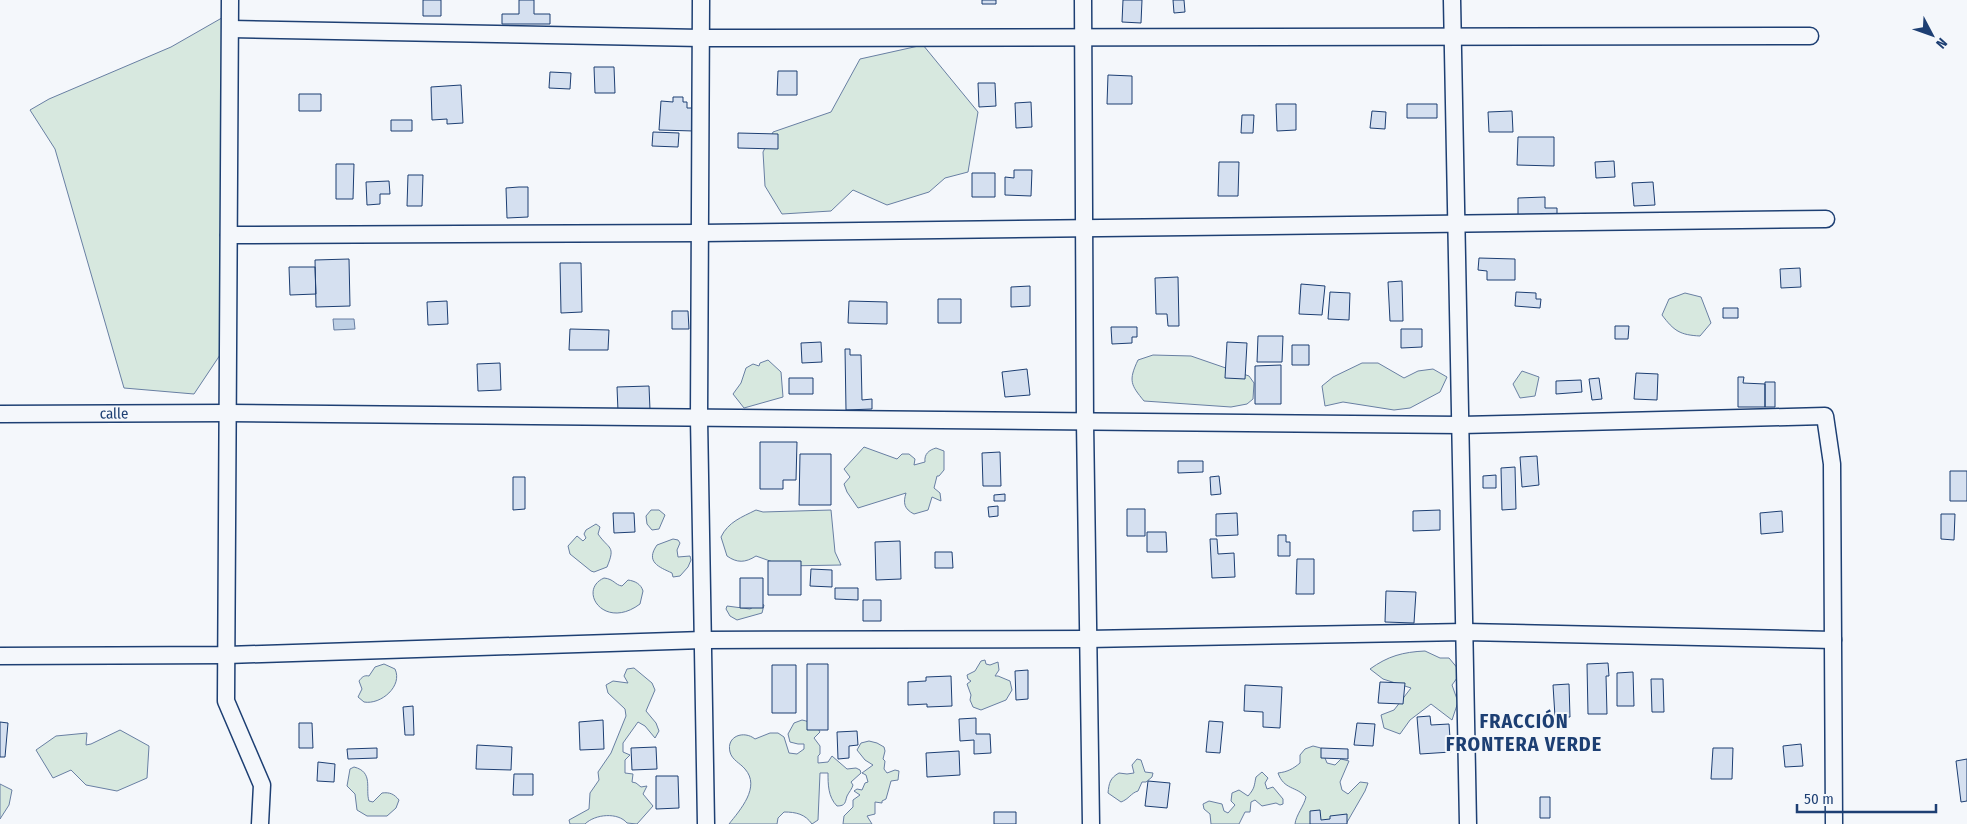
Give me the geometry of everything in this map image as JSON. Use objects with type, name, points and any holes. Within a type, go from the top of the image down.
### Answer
[{"type":"street","points":[[230,0],[226,701],[262,785],[260,824]]},
{"type":"street","points":[[701,0],[699,418],[706,824]]},
{"type":"street","points":[[1083,0],[1091,824]]},
{"type":"street","points":[[1452,0],[1468,824]]},
{"type":"street","points":[[231,29],[701,38],[1810,36]]},
{"type":"street","points":[[229,235],[700,233],[1826,219]]},
{"type":"street","name":"calle","points":[[0,414],[228,414],[1460,425],[1825,416],[1832,464],[1833,640]]},
{"type":"street","points":[[0,656],[226,655],[703,640],[1088,639],[1465,632],[1833,640],[1834,824]]},
{"type":"shaded area","points":[[227,15],[226,346],[194,394],[124,388],[55,149],[30,110],[49,99],[171,47]]},
{"type":"shaded area","points":[[923,45],[978,112],[968,172],[945,178],[929,192],[887,205],[853,190],[831,211],[782,214],[765,186],[763,152],[773,132],[831,112],[860,59]]},
{"type":"shaded area","points":[[1685,293],[1701,297],[1711,323],[1700,336],[1687,335],[1678,331],[1662,315],[1669,299]]},
{"type":"shaded area","points":[[1153,355],[1191,356],[1249,376],[1254,383],[1253,399],[1247,404],[1231,407],[1144,401],[1136,391],[1132,378],[1138,360]]},
{"type":"shaded area","points":[[768,360],[781,372],[783,397],[744,408],[733,394],[741,383],[746,368],[753,364],[759,366],[760,363]]},
{"type":"shaded area","points":[[1362,363],[1378,363],[1404,378],[1418,371],[1433,369],[1447,377],[1440,392],[1410,408],[1394,410],[1343,402],[1325,406],[1322,386],[1333,377]]},
{"type":"shaded area","points":[[1522,371],[1539,377],[1535,396],[1520,398],[1513,384]]},
{"type":"shaded area","points":[[864,447],[897,459],[902,454],[909,454],[915,459],[914,465],[925,462],[926,455],[931,450],[936,448],[944,451],[944,470],[937,476],[934,488],[940,493],[941,501],[932,497],[928,510],[914,514],[905,505],[906,493],[858,508],[844,484],[850,477],[844,469]]},
{"type":"shaded area","points":[[651,510],[659,510],[665,515],[659,529],[652,530],[647,524],[646,516]]},
{"type":"shaded area","points":[[756,510],[763,512],[831,510],[835,552],[841,565],[784,566],[756,556],[741,561],[727,556],[721,537],[727,527]]},
{"type":"shaded area","points":[[596,524],[600,527],[598,534],[610,548],[611,555],[607,567],[594,572],[570,554],[568,546],[577,536],[583,541],[586,538],[584,534],[586,530]]},
{"type":"shaded area","points":[[673,539],[678,540],[680,543],[677,550],[678,557],[690,556],[691,560],[680,576],[673,577],[672,573],[655,563],[652,556],[657,545]]},
{"type":"shaded area","points":[[604,578],[622,586],[628,580],[637,583],[643,591],[640,604],[627,611],[615,613],[606,611],[598,606],[594,599],[593,591],[596,584]]},
{"type":"shaded area","points":[[760,603],[764,605],[762,613],[737,620],[730,616],[726,609],[727,606],[750,609]]},
{"type":"shaded area","points":[[1425,651],[1440,658],[1449,658],[1459,670],[1457,678],[1452,685],[1458,702],[1452,720],[1431,704],[1410,720],[1400,734],[1384,728],[1381,715],[1394,710],[1411,688],[1383,679],[1370,669],[1396,656],[1410,652]]},
{"type":"shaded area","points":[[985,660],[986,664],[990,665],[998,662],[999,670],[995,676],[1010,681],[1012,690],[1006,700],[981,710],[973,707],[970,700],[971,695],[967,684],[971,681],[967,675],[975,671],[981,661]]},
{"type":"shaded area","points":[[384,664],[395,669],[397,675],[393,688],[377,701],[364,702],[358,697],[362,689],[359,681],[363,677],[369,676],[375,667]]},
{"type":"shaded area","points":[[634,668],[652,683],[655,690],[646,711],[656,723],[659,731],[655,738],[645,726],[638,722],[623,743],[623,752],[630,755],[625,760],[625,773],[633,774],[632,782],[641,787],[647,786],[643,794],[653,806],[637,824],[627,823],[618,817],[600,816],[585,824],[570,824],[569,820],[589,809],[590,793],[599,780],[598,772],[611,753],[626,716],[625,709],[608,693],[606,685],[613,681],[628,683],[624,676],[627,669]]},
{"type":"shaded area","points":[[802,720],[813,724],[820,732],[814,738],[820,746],[818,763],[828,762],[832,756],[847,769],[856,768],[860,770],[861,773],[851,782],[853,785],[845,803],[837,806],[829,790],[828,773],[820,773],[818,820],[812,824],[800,814],[784,812],[778,818],[777,824],[729,824],[747,798],[751,783],[745,769],[731,755],[729,746],[733,738],[746,735],[755,739],[770,733],[778,733],[784,737],[789,753],[797,754],[804,749],[804,744],[790,742],[788,734],[794,723]]},
{"type":"shaded area","points":[[120,730],[149,746],[147,778],[117,791],[86,785],[71,770],[53,778],[36,750],[56,736],[87,733],[86,745]]},
{"type":"shaded area","points":[[869,741],[884,747],[884,769],[887,773],[895,770],[899,771],[898,780],[891,781],[886,799],[882,803],[875,802],[875,814],[867,816],[872,824],[843,824],[844,816],[853,807],[853,800],[860,795],[854,791],[857,789],[862,790],[865,783],[868,782],[866,775],[862,773],[873,765],[865,760],[857,750],[861,743]]},
{"type":"shaded area","points":[[1313,746],[1321,748],[1327,763],[1335,765],[1341,759],[1349,761],[1340,782],[1342,790],[1348,794],[1360,782],[1368,783],[1346,824],[1295,824],[1306,797],[1287,785],[1278,773],[1292,769],[1300,763],[1300,755],[1305,749]]},
{"type":"shaded area","points":[[1137,759],[1141,760],[1145,772],[1153,773],[1152,777],[1146,782],[1142,782],[1138,791],[1121,802],[1108,793],[1110,784],[1112,779],[1119,773],[1134,773],[1132,765]]},
{"type":"shaded area","points":[[354,767],[364,773],[368,781],[369,801],[373,802],[382,793],[392,794],[399,800],[396,808],[387,816],[367,816],[357,810],[355,794],[347,786],[350,769]]},
{"type":"shaded area","points":[[1262,772],[1268,778],[1265,783],[1267,789],[1273,787],[1283,799],[1283,804],[1276,803],[1262,806],[1255,800],[1251,802],[1250,812],[1245,812],[1239,824],[1211,824],[1210,814],[1204,809],[1203,804],[1209,801],[1222,804],[1224,811],[1228,813],[1235,805],[1231,801],[1232,793],[1239,790],[1248,796],[1253,789],[1256,777]]},
{"type":"shaded area","points":[[0,784],[12,790],[9,805],[0,819]]},
{"type":"water","points":[[333,319],[354,319],[355,329],[334,330]]},
{"type":"building","points":[[423,0],[441,0],[441,16],[423,16]]},
{"type":"building","points":[[519,0],[534,0],[534,14],[550,14],[550,24],[502,24],[502,14],[519,14]]},
{"type":"building","points":[[982,0],[996,0],[996,4],[982,4]]},
{"type":"building","points":[[1123,0],[1142,0],[1141,23],[1122,22]]},
{"type":"building","points":[[1173,0],[1184,0],[1185,12],[1174,13]]},
{"type":"building","points":[[594,67],[614,67],[615,93],[595,93]]},
{"type":"building","points":[[778,71],[797,71],[797,95],[777,95]]},
{"type":"building","points":[[550,72],[571,73],[570,89],[549,88]]},
{"type":"building","points":[[1108,75],[1132,76],[1132,104],[1107,104]]},
{"type":"building","points":[[978,83],[995,83],[996,106],[979,107]]},
{"type":"building","points":[[461,85],[463,123],[447,124],[447,119],[432,120],[431,87]]},
{"type":"building","points":[[299,94],[321,94],[321,111],[299,111]]},
{"type":"building","points":[[673,97],[683,97],[683,102],[687,102],[687,108],[695,108],[694,131],[659,130],[661,101],[673,102]]},
{"type":"building","points":[[1031,102],[1032,127],[1016,128],[1015,103]]},
{"type":"building","points":[[1276,104],[1296,104],[1296,130],[1277,131]]},
{"type":"building","points":[[1407,104],[1437,104],[1437,118],[1407,118]]},
{"type":"building","points":[[1372,111],[1386,112],[1385,129],[1370,128]]},
{"type":"building","points":[[1512,111],[1513,132],[1489,132],[1488,112]]},
{"type":"building","points":[[1242,115],[1254,115],[1253,133],[1241,133]]},
{"type":"building","points":[[391,120],[412,120],[412,131],[391,131]]},
{"type":"building","points":[[653,132],[679,133],[678,147],[652,146]]},
{"type":"building","points":[[738,133],[778,134],[778,149],[738,148]]},
{"type":"building","points":[[1518,137],[1554,137],[1554,166],[1517,165]]},
{"type":"building","points":[[1614,161],[1615,177],[1596,178],[1595,162]]},
{"type":"building","points":[[1219,162],[1239,162],[1238,196],[1218,196]]},
{"type":"building","points":[[336,164],[354,164],[353,199],[336,199]]},
{"type":"building","points":[[1014,170],[1032,170],[1031,196],[1005,195],[1005,177],[1014,178]]},
{"type":"building","points":[[972,173],[995,173],[995,197],[972,197]]},
{"type":"building","points":[[408,175],[423,175],[422,206],[407,206]]},
{"type":"building","points":[[389,181],[390,194],[380,194],[380,204],[367,205],[366,182]]},
{"type":"building","points":[[1653,182],[1655,205],[1634,206],[1632,183]]},
{"type":"building","points":[[528,187],[528,217],[507,218],[506,188]]},
{"type":"building","points":[[1545,197],[1545,208],[1557,208],[1557,217],[1518,218],[1518,198]]},
{"type":"building","points":[[1479,258],[1515,259],[1515,280],[1487,280],[1487,271],[1478,270]]},
{"type":"building","points":[[349,259],[350,306],[316,307],[315,260]]},
{"type":"building","points":[[560,263],[581,263],[582,312],[561,313]]},
{"type":"building","points":[[289,267],[315,267],[316,294],[290,295]]},
{"type":"building","points":[[1800,268],[1801,287],[1781,288],[1780,269]]},
{"type":"building","points":[[1178,277],[1179,326],[1168,326],[1167,314],[1156,314],[1155,278]]},
{"type":"building","points":[[1402,281],[1403,321],[1390,321],[1388,282]]},
{"type":"building","points":[[1301,284],[1325,286],[1322,315],[1299,314]]},
{"type":"building","points":[[1030,286],[1030,306],[1011,307],[1011,287]]},
{"type":"building","points":[[1330,292],[1350,293],[1349,320],[1328,319]]},
{"type":"building","points":[[1516,292],[1536,293],[1536,299],[1541,299],[1540,308],[1515,306]]},
{"type":"building","points":[[938,299],[961,299],[961,323],[938,323]]},
{"type":"building","points":[[447,301],[448,324],[428,325],[427,302]]},
{"type":"building","points":[[849,301],[887,302],[887,324],[848,323]]},
{"type":"building","points":[[1723,308],[1738,308],[1738,318],[1723,318]]},
{"type":"building","points":[[672,311],[688,311],[689,329],[672,329]]},
{"type":"building","points":[[1615,326],[1629,326],[1628,339],[1615,339]]},
{"type":"building","points":[[1111,327],[1137,327],[1137,337],[1132,337],[1132,343],[1112,344]]},
{"type":"building","points":[[570,329],[609,330],[608,350],[569,350]]},
{"type":"building","points":[[1401,329],[1422,329],[1422,347],[1401,348]]},
{"type":"building","points":[[1258,336],[1283,336],[1282,362],[1257,362]]},
{"type":"building","points":[[821,342],[822,362],[802,363],[801,343]]},
{"type":"building","points":[[1227,342],[1247,343],[1245,379],[1225,378]]},
{"type":"building","points":[[1292,345],[1309,345],[1309,365],[1292,365]]},
{"type":"building","points":[[845,349],[850,349],[850,355],[861,355],[862,400],[872,399],[872,409],[846,410]]},
{"type":"building","points":[[500,363],[501,390],[478,391],[477,364]]},
{"type":"building","points":[[1281,365],[1281,404],[1255,404],[1255,366]]},
{"type":"building","points":[[1027,369],[1030,395],[1005,397],[1002,372]]},
{"type":"building","points":[[1636,373],[1658,374],[1657,400],[1634,399]]},
{"type":"building","points":[[1738,377],[1744,377],[1743,383],[1765,384],[1765,407],[1738,407]]},
{"type":"building","points":[[789,378],[813,378],[813,394],[789,394]]},
{"type":"building","points":[[1599,378],[1602,399],[1592,400],[1589,379]]},
{"type":"building","points":[[1581,380],[1582,392],[1556,394],[1556,381]]},
{"type":"building","points":[[1765,382],[1775,382],[1775,407],[1765,407]]},
{"type":"building","points":[[649,386],[650,410],[618,411],[617,387]]},
{"type":"building","points":[[760,442],[797,442],[796,480],[783,480],[783,489],[760,489]]},
{"type":"building","points":[[1000,452],[1001,486],[983,486],[982,453]]},
{"type":"building","points":[[800,454],[831,454],[831,505],[799,505]]},
{"type":"building","points":[[1537,456],[1539,485],[1522,487],[1520,457]]},
{"type":"building","points":[[1178,461],[1203,461],[1203,472],[1178,473]]},
{"type":"building","points":[[1515,467],[1516,509],[1502,510],[1501,468]]},
{"type":"building","points":[[1950,471],[1967,471],[1967,501],[1950,501]]},
{"type":"building","points":[[1496,475],[1496,488],[1483,488],[1483,476]]},
{"type":"building","points":[[1219,476],[1221,494],[1211,495],[1210,477]]},
{"type":"building","points":[[513,477],[525,477],[525,509],[513,510]]},
{"type":"building","points":[[1005,494],[1005,501],[994,501],[994,495]]},
{"type":"building","points":[[998,506],[998,516],[989,517],[988,507]]},
{"type":"building","points":[[1127,509],[1145,509],[1145,536],[1127,536]]},
{"type":"building","points":[[1440,510],[1440,530],[1413,531],[1413,511]]},
{"type":"building","points":[[1782,511],[1783,532],[1761,534],[1760,513]]},
{"type":"building","points":[[613,513],[634,513],[635,532],[614,533]]},
{"type":"building","points":[[1237,513],[1238,535],[1216,536],[1216,514]]},
{"type":"building","points":[[1941,514],[1955,514],[1954,540],[1941,539]]},
{"type":"building","points":[[1147,532],[1166,532],[1167,552],[1147,552]]},
{"type":"building","points":[[1278,535],[1286,535],[1286,542],[1290,542],[1290,556],[1278,556]]},
{"type":"building","points":[[1210,539],[1217,539],[1218,554],[1234,553],[1235,577],[1212,578]]},
{"type":"building","points":[[900,541],[901,579],[876,580],[875,542]]},
{"type":"building","points":[[935,552],[952,552],[953,568],[935,568]]},
{"type":"building","points":[[1297,559],[1314,559],[1314,594],[1296,594]]},
{"type":"building","points":[[768,561],[801,561],[801,595],[768,595]]},
{"type":"building","points":[[811,569],[832,570],[832,587],[810,586]]},
{"type":"building","points":[[740,578],[763,578],[763,608],[740,608]]},
{"type":"building","points":[[835,588],[858,588],[858,600],[835,599]]},
{"type":"building","points":[[1386,591],[1416,592],[1414,623],[1385,622]]},
{"type":"building","points":[[863,600],[881,600],[881,621],[863,621]]},
{"type":"building","points":[[1608,663],[1609,676],[1606,676],[1607,714],[1588,714],[1587,664]]},
{"type":"building","points":[[807,664],[828,664],[828,730],[807,730]]},
{"type":"building","points":[[772,665],[796,665],[796,713],[772,713]]},
{"type":"building","points":[[1028,670],[1028,699],[1016,700],[1015,671]]},
{"type":"building","points":[[1633,672],[1634,706],[1617,706],[1617,673]]},
{"type":"building","points":[[951,676],[952,706],[927,707],[927,704],[908,705],[908,682],[926,681],[926,677]]},
{"type":"building","points":[[1651,679],[1663,679],[1664,712],[1652,712]]},
{"type":"building","points":[[1380,682],[1405,683],[1403,704],[1378,703]]},
{"type":"building","points":[[1569,684],[1570,717],[1555,717],[1553,685]]},
{"type":"building","points":[[1245,685],[1282,687],[1280,728],[1263,727],[1263,712],[1244,711]]},
{"type":"building","points":[[413,706],[414,735],[405,735],[403,707]]},
{"type":"building","points":[[1430,716],[1431,725],[1449,724],[1451,752],[1420,754],[1417,717]]},
{"type":"building","points":[[976,718],[976,734],[990,734],[991,753],[974,754],[974,740],[960,741],[959,719]]},
{"type":"building","points":[[603,720],[604,749],[580,750],[579,722]]},
{"type":"building","points":[[1209,721],[1223,722],[1220,753],[1206,752]]},
{"type":"building","points":[[0,722],[8,723],[5,757],[0,757]]},
{"type":"building","points":[[299,723],[312,723],[313,748],[299,748]]},
{"type":"building","points":[[1357,723],[1375,724],[1373,746],[1354,745]]},
{"type":"building","points":[[857,731],[858,745],[849,746],[849,758],[838,759],[837,732]]},
{"type":"building","points":[[1801,744],[1803,766],[1785,767],[1783,746]]},
{"type":"building","points":[[477,745],[512,747],[511,770],[476,769]]},
{"type":"building","points":[[656,747],[657,769],[632,770],[631,748]]},
{"type":"building","points":[[377,748],[377,758],[348,759],[347,749]]},
{"type":"building","points":[[1321,748],[1348,749],[1348,759],[1321,758]]},
{"type":"building","points":[[1713,748],[1733,748],[1732,779],[1711,779]]},
{"type":"building","points":[[959,751],[960,775],[927,777],[926,753]]},
{"type":"building","points":[[1967,759],[1967,801],[1961,802],[1956,761]]},
{"type":"building","points":[[318,762],[335,764],[334,782],[317,781]]},
{"type":"building","points":[[514,774],[533,774],[533,795],[513,795]]},
{"type":"building","points":[[656,776],[678,776],[679,808],[656,809]]},
{"type":"building","points":[[1148,781],[1170,783],[1167,808],[1145,806]]},
{"type":"building","points":[[1540,797],[1550,797],[1550,818],[1540,818]]},
{"type":"building","points":[[1320,810],[1321,820],[1330,819],[1330,816],[1347,814],[1347,824],[1310,824],[1310,811]]},
{"type":"building","points":[[994,812],[1016,812],[1016,824],[994,824]]},
{"type":"district","name":"FRACCIÓN FRONTERA VERDE","points":[[1524,732]]}]
